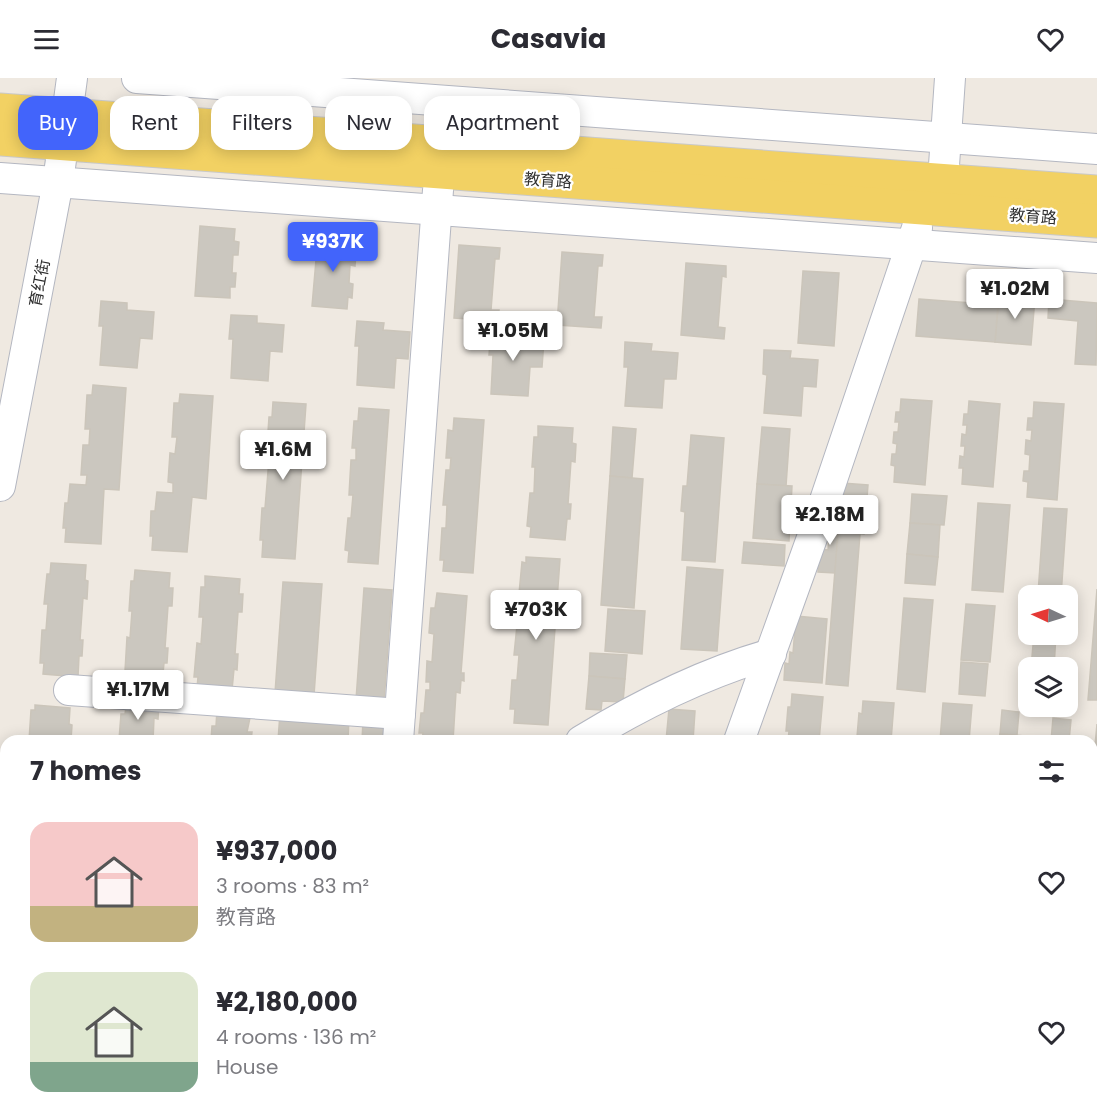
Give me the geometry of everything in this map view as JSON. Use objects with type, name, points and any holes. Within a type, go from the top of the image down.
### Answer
[{"type":"main road","name":"教育路","points":[[0,110],[18,116]]},
{"type":"main road","name":"教育路","points":[[98,132],[943,180],[1097,192]]},
{"type":"main road","name":"教育路","points":[[98,134],[439,172],[1097,221]]},
{"type":"main road","name":"教育路","points":[[0,139],[18,137]]},
{"type":"street","name":"育红街","points":[[70,96],[72,78]]},
{"type":"street","points":[[137,78],[358,86],[1097,149]]},
{"type":"street","points":[[943,180],[950,78]]},
{"type":"street","name":"育红街","points":[[0,486],[62,150]]},
{"type":"street","points":[[69,690],[399,728],[439,172]]},
{"type":"street","points":[[0,178],[1097,258]]},
{"type":"street","points":[[741,735],[818,524],[924,208]]},
{"type":"street","points":[[592,735],[678,689],[743,662],[771,654]]},
{"type":"building","points":[[200,226],[235,229],[234,241],[239,242],[238,255],[233,255],[232,273],[236,273],[235,287],[230,287],[230,298],[195,296]]},
{"type":"building","points":[[318,237],[352,239],[351,251],[356,252],[355,266],[350,265],[349,283],[353,284],[352,298],[348,297],[347,309],[312,306]]},
{"type":"building","points":[[459,245],[500,248],[499,259],[495,259],[491,310],[499,310],[498,321],[454,318]]},
{"type":"building","points":[[562,252],[603,255],[602,266],[598,266],[594,317],[602,317],[601,328],[557,325]]},
{"type":"building","points":[[686,263],[726,266],[726,277],[722,276],[718,327],[725,328],[724,339],[681,335]]},
{"type":"building","points":[[803,271],[839,273],[834,346],[798,343]]},
{"type":"building","points":[[999,295],[1035,298],[1031,345],[995,342]]},
{"type":"building","points":[[919,299],[998,305],[995,342],[916,336]]},
{"type":"building","points":[[1049,299],[1097,303],[1096,365],[1075,364],[1078,321],[1048,318]]},
{"type":"building","points":[[101,301],[127,303],[127,310],[154,312],[152,339],[140,338],[137,368],[100,365],[103,326],[99,326]]},
{"type":"building","points":[[231,315],[257,316],[257,323],[284,325],[282,352],[270,351],[268,381],[231,378],[233,339],[229,339]]},
{"type":"building","points":[[357,321],[384,323],[383,330],[410,332],[408,359],[396,358],[394,388],[357,385],[359,346],[355,346]]},
{"type":"building","points":[[491,330],[518,332],[517,339],[544,340],[542,367],[530,367],[528,396],[491,394],[493,355],[489,355]]},
{"type":"building","points":[[625,342],[652,344],[651,351],[678,353],[676,379],[664,379],[662,408],[625,406],[628,367],[624,367]]},
{"type":"building","points":[[764,350],[791,351],[790,358],[818,360],[816,387],[803,386],[801,416],[764,413],[767,375],[763,374]]},
{"type":"building","points":[[93,385],[126,388],[119,490],[104,489],[101,544],[65,542],[66,528],[63,528],[65,503],[68,503],[70,484],[86,485],[87,475],[81,475],[83,445],[89,445],[90,429],[85,429],[87,395],[92,395]]},
{"type":"building","points":[[180,394],[213,396],[206,499],[192,497],[187,552],[152,550],[151,511],[155,511],[157,492],[173,493],[173,483],[168,482],[170,453],[175,454],[177,437],[172,437],[174,403],[179,403]]},
{"type":"building","points":[[901,399],[932,401],[925,485],[894,482],[895,466],[891,465],[892,454],[896,454],[897,444],[893,443],[894,432],[898,432],[899,422],[895,422],[896,412],[900,412]]},
{"type":"building","points":[[969,401],[1000,404],[993,487],[962,484],[963,468],[959,468],[960,456],[964,457],[965,446],[961,446],[962,434],[966,435],[967,425],[963,425],[964,414],[968,414]]},
{"type":"building","points":[[273,402],[306,404],[295,559],[262,557],[263,540],[260,540],[262,508],[265,508],[270,447],[267,447],[269,417],[272,417]]},
{"type":"building","points":[[1034,402],[1064,404],[1057,500],[1027,497],[1028,482],[1023,481],[1024,471],[1029,471],[1030,455],[1025,454],[1026,440],[1031,441],[1032,430],[1027,430],[1028,418],[1033,418]]},
{"type":"building","points":[[359,408],[389,410],[378,564],[348,562],[349,551],[345,550],[353,495],[349,495],[351,460],[356,460],[356,448],[352,448],[354,421],[358,421]]},
{"type":"building","points":[[454,418],[484,420],[473,573],[443,571],[444,560],[440,560],[442,528],[446,528],[447,505],[443,505],[446,470],[450,470],[451,458],[446,458],[448,430],[453,431]]},
{"type":"building","points":[[538,426],[573,428],[572,443],[576,444],[575,462],[571,461],[568,504],[571,504],[570,519],[567,519],[565,540],[530,537],[531,527],[527,526],[530,493],[534,493],[535,467],[532,467],[534,437],[538,437]]},
{"type":"building","points":[[613,427],[636,429],[632,478],[610,476]]},
{"type":"building","points":[[762,427],[790,429],[786,486],[757,484]]},
{"type":"building","points":[[691,435],[724,438],[715,562],[682,560],[685,512],[681,511],[683,486],[687,486]]},
{"type":"building","points":[[610,476],[643,479],[634,608],[601,605]]},
{"type":"building","points":[[842,483],[868,485],[864,534],[838,532]]},
{"type":"building","points":[[757,484],[792,486],[789,541],[753,538]]},
{"type":"building","points":[[912,494],[947,496],[944,525],[910,523]]},
{"type":"building","points":[[978,503],[1010,505],[1003,592],[972,590]]},
{"type":"building","points":[[1044,508],[1067,509],[1062,585],[1039,585]]},
{"type":"building","points":[[831,510],[840,511],[835,573],[818,572],[819,549],[828,550]]},
{"type":"building","points":[[910,523],[940,525],[938,557],[907,554]]},
{"type":"building","points":[[838,532],[860,534],[848,686],[826,684]]},
{"type":"building","points":[[744,542],[785,545],[784,566],[742,563]]},
{"type":"building","points":[[907,554],[938,557],[935,585],[905,583]]},
{"type":"building","points":[[526,557],[560,559],[548,725],[514,723],[515,709],[510,709],[512,680],[517,680],[519,655],[514,655],[517,625],[521,625],[523,595],[519,594],[522,562],[526,563]]},
{"type":"building","points":[[51,563],[86,565],[87,599],[83,598],[80,640],[83,640],[82,656],[79,656],[78,677],[43,674],[44,663],[40,663],[42,630],[46,630],[48,604],[44,604],[47,574],[50,574]]},
{"type":"building","points":[[687,567],[723,570],[717,651],[681,649]]},
{"type":"building","points":[[135,570],[170,573],[169,588],[173,588],[172,606],[168,606],[165,648],[168,648],[167,663],[164,663],[162,684],[127,682],[128,671],[125,671],[127,637],[130,638],[132,611],[129,611],[131,581],[134,581]]},
{"type":"building","points":[[205,576],[240,579],[239,594],[243,594],[242,612],[238,612],[235,654],[238,654],[237,670],[234,669],[232,690],[197,688],[198,677],[194,677],[197,643],[201,644],[203,617],[199,617],[201,587],[205,587]]},
{"type":"building","points":[[283,582],[322,584],[314,695],[275,693]]},
{"type":"building","points":[[364,588],[392,590],[384,702],[356,700]]},
{"type":"building","points":[[1097,589],[1097,700],[1088,700]]},
{"type":"building","points":[[437,593],[467,596],[461,673],[464,673],[464,681],[461,680],[460,693],[456,692],[453,735],[419,733],[426,690],[430,690],[430,682],[426,682],[427,661],[432,662],[434,634],[429,633],[431,608],[435,608]]},
{"type":"building","points":[[904,598],[933,600],[925,692],[897,689]]},
{"type":"building","points":[[966,604],[995,606],[990,662],[961,660]]},
{"type":"building","points":[[608,609],[645,611],[642,654],[605,651]]},
{"type":"building","points":[[796,616],[827,619],[822,683],[784,680],[785,663],[789,664],[790,652],[793,653]]},
{"type":"building","points":[[1033,645],[1055,645],[1055,657],[1032,657]]},
{"type":"building","points":[[590,653],[627,655],[625,679],[589,676]]},
{"type":"building","points":[[961,662],[988,664],[985,696],[959,694]]},
{"type":"building","points":[[589,676],[625,679],[623,702],[602,701],[601,710],[586,709]]},
{"type":"building","points":[[792,694],[823,697],[820,735],[789,735],[789,731],[786,731],[788,707],[791,707]]},
{"type":"building","points":[[127,699],[159,705],[158,719],[154,718],[153,735],[119,735],[121,714],[125,714]]},
{"type":"building","points":[[863,701],[894,703],[891,735],[857,735],[859,713],[862,714]]},
{"type":"building","points":[[943,703],[972,705],[970,735],[940,735]]},
{"type":"building","points":[[35,705],[70,708],[71,735],[29,735],[31,710],[35,710]]},
{"type":"building","points":[[669,709],[695,711],[693,735],[667,735]]},
{"type":"building","points":[[217,710],[251,713],[247,732],[252,732],[252,735],[211,735],[212,726],[216,726]]},
{"type":"building","points":[[1002,710],[1018,712],[1017,735],[1000,734]]},
{"type":"building","points":[[280,713],[349,717],[348,735],[278,735]]},
{"type":"building","points":[[1053,718],[1071,720],[1070,735],[1052,735]]},
{"type":"building","points":[[363,721],[385,722],[384,735],[362,735]]}]
